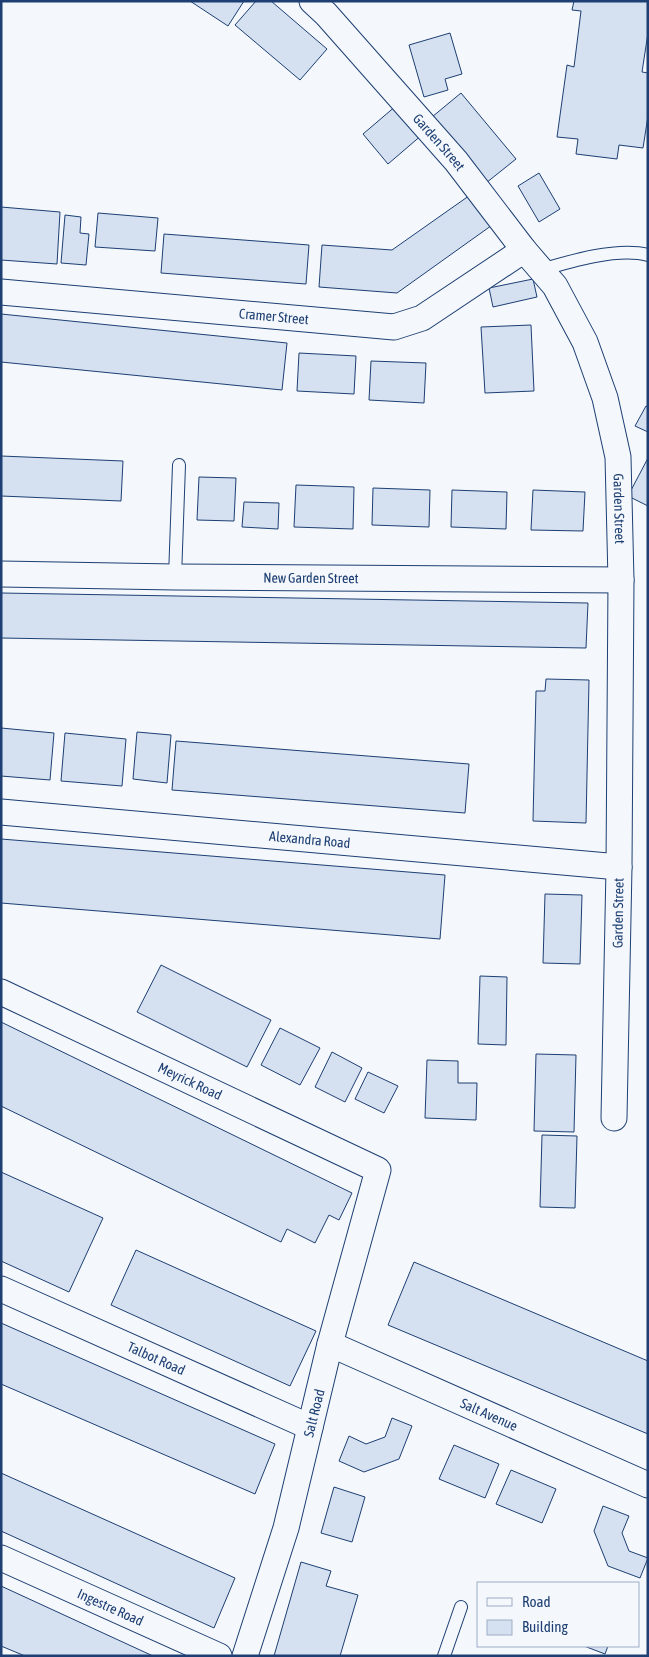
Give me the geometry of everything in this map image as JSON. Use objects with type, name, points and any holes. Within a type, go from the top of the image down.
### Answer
[{"type":"street","name":"Garden Street","points":[[312,1],[326,14],[456,161],[524,250],[555,286],[585,342],[605,398],[618,457],[621,580],[619,867],[614,1118]]},
{"type":"street","name":"Cramer Street","points":[[1,292],[394,327],[422,318],[524,250]]},
{"type":"street","name":"New Garden Street","points":[[1,574],[621,580]]},
{"type":"street","name":"Alexandra Road","points":[[1,812],[619,867]]},
{"type":"street","name":"Meyrick Road","points":[[1,992],[378,1170]]},
{"type":"street","name":"Salt Road","points":[[245,1656],[286,1528],[330,1344],[378,1170]]},
{"type":"street","name":"Talbot Road","points":[[1,1288],[310,1427]]},
{"type":"street","name":"Salt Avenue","points":[[330,1344],[648,1485]]},
{"type":"street","name":"Ingestre Road","points":[[1,1558],[219,1656]]},
{"type":"lane","points":[[542,270],[567,262],[618,253],[637,252],[648,255]]},
{"type":"lane","points":[[175,577],[179,465]]},
{"type":"lane","points":[[444,1656],[461,1607]]},
{"type":"building","points":[[190,1],[244,1],[228,26]]},
{"type":"building","points":[[256,1],[271,1],[327,49],[300,80],[235,25]]},
{"type":"building","points":[[574,1],[648,1],[648,33],[642,72],[648,73],[648,116],[643,148],[619,145],[617,159],[576,154],[578,139],[557,137],[567,65],[574,67],[581,11],[572,10]]},
{"type":"building","points":[[450,33],[462,74],[445,79],[448,90],[424,97],[409,45]]},
{"type":"building","points":[[461,93],[516,159],[486,183],[432,117]]},
{"type":"building","points":[[397,105],[423,134],[388,164],[363,134]]},
{"type":"building","points":[[539,173],[560,209],[539,222],[518,186]]},
{"type":"building","points":[[473,193],[495,223],[397,293],[319,287],[322,245],[392,250]]},
{"type":"building","points":[[1,207],[60,212],[57,264],[1,260]]},
{"type":"building","points":[[98,213],[158,218],[155,251],[95,247]]},
{"type":"building","points":[[65,215],[81,217],[80,233],[89,234],[86,265],[61,263]]},
{"type":"building","points":[[164,234],[309,245],[306,284],[161,273]]},
{"type":"building","points":[[533,279],[537,297],[493,307],[489,288]]},
{"type":"building","points":[[1,314],[287,343],[282,390],[1,362]]},
{"type":"building","points":[[531,325],[534,391],[485,393],[481,327]]},
{"type":"building","points":[[299,353],[356,356],[354,394],[297,391]]},
{"type":"building","points":[[371,361],[426,363],[424,403],[369,400]]},
{"type":"building","points":[[646,406],[648,407],[648,432],[635,426]]},
{"type":"building","points":[[1,456],[123,461],[121,501],[1,496]]},
{"type":"building","points":[[648,458],[648,506],[628,496]]},
{"type":"building","points":[[199,477],[236,478],[234,521],[197,520]]},
{"type":"building","points":[[296,485],[354,487],[353,529],[294,527]]},
{"type":"building","points":[[373,488],[430,490],[429,527],[372,525]]},
{"type":"building","points":[[452,490],[507,492],[506,529],[451,527]]},
{"type":"building","points":[[533,490],[585,492],[583,531],[531,530]]},
{"type":"building","points":[[244,502],[279,503],[278,529],[242,527]]},
{"type":"building","points":[[1,593],[588,603],[586,648],[1,638]]},
{"type":"building","points":[[546,679],[589,680],[586,823],[533,821],[536,691],[545,691]]},
{"type":"building","points":[[1,728],[54,733],[50,780],[1,776]]},
{"type":"building","points":[[137,732],[171,735],[167,783],[133,779]]},
{"type":"building","points":[[65,733],[126,739],[122,786],[61,781]]},
{"type":"building","points":[[176,741],[469,764],[465,813],[172,790]]},
{"type":"building","points":[[1,839],[445,875],[440,939],[1,903]]},
{"type":"building","points":[[545,894],[582,895],[580,964],[543,963]]},
{"type":"building","points":[[161,965],[271,1020],[247,1067],[137,1012]]},
{"type":"building","points":[[480,976],[507,977],[506,1045],[478,1044]]},
{"type":"building","points":[[1,1022],[352,1193],[339,1220],[329,1215],[315,1243],[287,1229],[281,1242],[1,1106]]},
{"type":"building","points":[[280,1028],[320,1048],[300,1085],[261,1065]]},
{"type":"building","points":[[332,1052],[362,1068],[345,1102],[315,1087]]},
{"type":"building","points":[[536,1054],[576,1055],[574,1132],[534,1131]]},
{"type":"building","points":[[427,1060],[458,1061],[458,1083],[477,1083],[476,1120],[425,1118]]},
{"type":"building","points":[[368,1072],[398,1086],[384,1113],[355,1099]]},
{"type":"building","points":[[542,1135],[577,1136],[575,1208],[540,1207]]},
{"type":"building","points":[[1,1172],[103,1218],[69,1292],[1,1261]]},
{"type":"building","points":[[136,1250],[316,1331],[290,1386],[111,1305]]},
{"type":"building","points":[[414,1262],[648,1361],[648,1434],[388,1325]]},
{"type":"building","points":[[1,1323],[275,1444],[255,1494],[1,1384]]},
{"type":"building","points":[[392,1418],[412,1426],[399,1459],[364,1472],[339,1461],[349,1436],[366,1444],[385,1437]]},
{"type":"building","points":[[454,1445],[499,1464],[485,1498],[439,1479]]},
{"type":"building","points":[[511,1470],[556,1489],[542,1523],[496,1504]]},
{"type":"building","points":[[1,1473],[235,1578],[214,1628],[1,1531]]},
{"type":"building","points":[[334,1487],[365,1497],[352,1542],[321,1533]]},
{"type":"building","points":[[603,1506],[629,1516],[622,1533],[629,1551],[648,1558],[640,1578],[608,1566],[594,1531]]},
{"type":"building","points":[[301,1562],[331,1571],[326,1586],[358,1595],[340,1656],[274,1656]]},
{"type":"building","points":[[1,1586],[153,1656],[25,1656],[1,1646]]},
{"type":"building","points":[[587,1647],[608,1647],[605,1654]]}]
